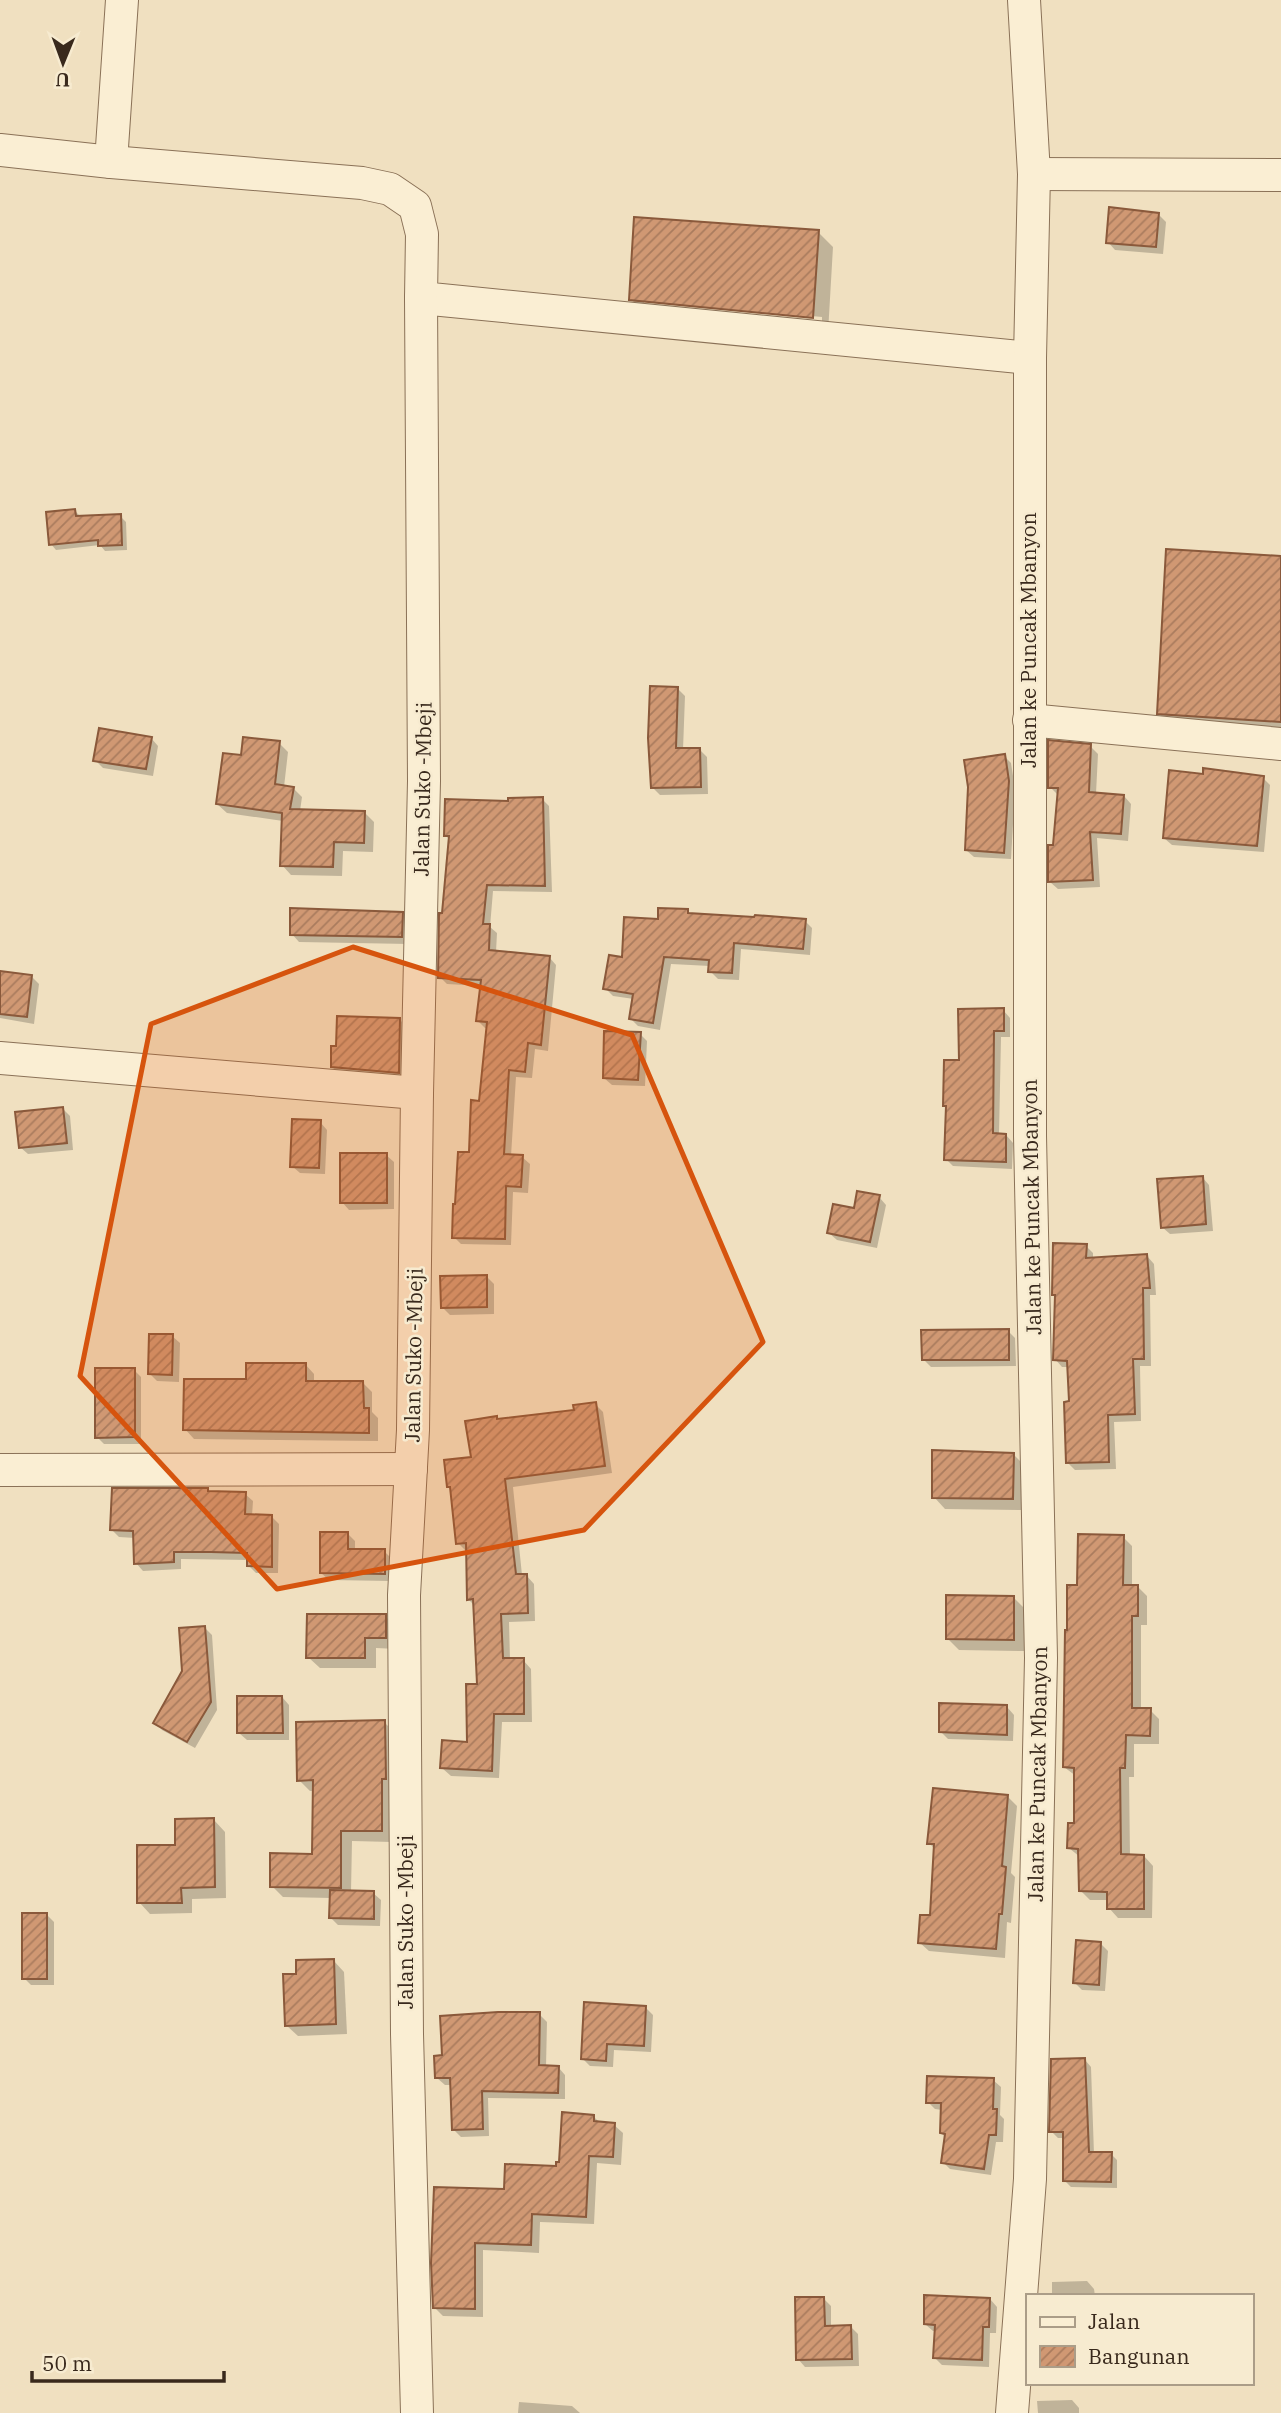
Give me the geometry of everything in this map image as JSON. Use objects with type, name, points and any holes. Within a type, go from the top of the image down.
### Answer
[{"type":"street","points":[[0,150],[111,162],[122,0]]},
{"type":"street","name":"Jalan ke Puncak Mbanyon","points":[[1012,2413],[1030,2179],[1041,1658],[1030,1136],[1030,358],[1034,174],[1024,0]]},
{"type":"street","name":"Jalan Suko -Mbeji","points":[[111,162],[362,183],[390,188],[415,206],[422,234],[424,781],[411,1469],[404,1595],[407,2034],[417,2413]]},
{"type":"street","points":[[1034,174],[1281,175]]},
{"type":"street","points":[[421,298],[1030,358]]},
{"type":"street","points":[[1029,720],[1281,744]]},
{"type":"street","points":[[0,1058],[417,1093]]},
{"type":"street","points":[[0,1470],[411,1469]]},
{"type":"highlighted area","points":[[353,947],[632,1035],[763,1342],[584,1530],[277,1589],[80,1376],[151,1024]]},
{"type":"building","points":[[1109,207],[1159,213],[1156,247],[1106,243]]},
{"type":"building","points":[[634,217],[819,230],[813,318],[629,300]]},
{"type":"building","points":[[75,509],[76,516],[121,514],[122,545],[98,546],[98,540],[49,545],[46,512]]},
{"type":"building","points":[[1166,549],[1281,556],[1281,722],[1157,714]]},
{"type":"building","points":[[650,686],[678,687],[676,748],[700,748],[701,787],[651,788],[648,738]]},
{"type":"building","points":[[99,728],[152,737],[146,769],[93,761]]},
{"type":"building","points":[[243,737],[280,741],[275,784],[294,787],[290,809],[365,811],[364,843],[334,842],[333,867],[280,866],[282,813],[216,804],[223,753],[241,755]]},
{"type":"building","points":[[1048,740],[1091,744],[1089,792],[1124,795],[1121,834],[1090,832],[1093,880],[1048,882],[1048,845],[1053,845],[1058,788],[1048,788]]},
{"type":"building","points":[[1005,754],[1009,781],[1004,853],[965,850],[968,787],[964,760]]},
{"type":"building","points":[[1203,768],[1264,776],[1257,846],[1163,838],[1169,770],[1203,774]]},
{"type":"building","points":[[543,797],[545,886],[487,885],[483,924],[490,924],[489,950],[550,956],[541,1045],[528,1043],[525,1072],[509,1070],[504,1154],[523,1155],[521,1187],[506,1186],[505,1239],[452,1238],[458,1152],[469,1152],[471,1100],[479,1101],[487,1022],[476,1021],[481,980],[438,978],[439,913],[442,913],[449,836],[444,836],[445,799],[508,801],[508,798]]},
{"type":"building","points":[[290,908],[403,912],[402,937],[290,935]]},
{"type":"building","points":[[658,908],[688,909],[688,913],[806,919],[803,949],[734,943],[732,973],[708,972],[709,960],[664,957],[653,1023],[629,1019],[633,994],[603,989],[609,955],[622,957],[624,917],[658,919]]},
{"type":"building","points":[[0,971],[32,975],[27,1017],[0,1014]]},
{"type":"building","points":[[1004,1008],[1004,1031],[994,1031],[993,1133],[1006,1134],[1006,1162],[944,1160],[944,1060],[959,1060],[958,1009]]},
{"type":"building","points":[[337,1016],[400,1018],[399,1073],[331,1067],[331,1046],[336,1046]]},
{"type":"building","points":[[604,1031],[641,1032],[638,1080],[603,1078]]},
{"type":"building","points":[[63,1107],[67,1143],[19,1148],[15,1112]]},
{"type":"building","points":[[292,1119],[321,1120],[319,1168],[290,1167]]},
{"type":"building","points":[[340,1153],[387,1153],[387,1203],[340,1203]]},
{"type":"building","points":[[1203,1176],[1206,1224],[1161,1228],[1157,1179]]},
{"type":"building","points":[[857,1191],[880,1195],[870,1242],[827,1233],[833,1204],[854,1208]]},
{"type":"building","points":[[1053,1243],[1087,1244],[1086,1258],[1147,1254],[1150,1288],[1143,1288],[1144,1359],[1133,1359],[1135,1414],[1108,1415],[1109,1462],[1066,1463],[1064,1402],[1069,1401],[1067,1361],[1053,1360]]},
{"type":"building","points":[[487,1275],[487,1307],[441,1308],[440,1276]]},
{"type":"building","points":[[1009,1329],[1009,1360],[922,1360],[921,1330]]},
{"type":"building","points":[[149,1334],[173,1334],[172,1375],[148,1374]]},
{"type":"building","points":[[246,1363],[306,1363],[306,1381],[363,1381],[364,1408],[369,1408],[369,1433],[183,1430],[184,1379],[246,1379]]},
{"type":"building","points":[[95,1368],[135,1368],[135,1437],[95,1438]]},
{"type":"building","points":[[596,1402],[605,1466],[505,1479],[516,1574],[527,1574],[528,1613],[501,1614],[503,1658],[524,1658],[524,1714],[494,1714],[492,1771],[440,1768],[442,1740],[467,1742],[466,1684],[477,1684],[473,1599],[467,1600],[466,1543],[456,1544],[450,1487],[447,1487],[444,1460],[471,1457],[465,1421],[574,1410],[573,1405]]},
{"type":"building","points":[[932,1450],[1014,1453],[1013,1499],[932,1498]]},
{"type":"building","points":[[112,1488],[208,1488],[208,1491],[246,1492],[245,1514],[272,1515],[272,1567],[247,1566],[247,1553],[211,1552],[174,1552],[174,1562],[134,1564],[133,1531],[110,1530]]},
{"type":"building","points":[[320,1532],[348,1532],[348,1549],[385,1549],[385,1574],[320,1573]]},
{"type":"building","points":[[1078,1534],[1124,1535],[1123,1585],[1138,1585],[1138,1616],[1132,1616],[1132,1708],[1151,1708],[1150,1736],[1126,1735],[1125,1768],[1120,1768],[1121,1854],[1144,1855],[1144,1909],[1107,1909],[1107,1892],[1079,1891],[1078,1849],[1067,1848],[1068,1823],[1074,1823],[1074,1768],[1063,1767],[1065,1630],[1067,1585],[1077,1585]]},
{"type":"building","points":[[946,1595],[1014,1596],[1014,1640],[946,1639]]},
{"type":"building","points":[[307,1614],[386,1614],[386,1638],[365,1638],[365,1658],[306,1658]]},
{"type":"building","points":[[205,1626],[211,1702],[187,1742],[153,1723],[182,1671],[179,1628]]},
{"type":"building","points":[[237,1696],[282,1696],[283,1733],[237,1733]]},
{"type":"building","points":[[939,1703],[1007,1705],[1007,1735],[939,1732]]},
{"type":"building","points":[[385,1720],[386,1779],[382,1779],[382,1831],[341,1831],[341,1888],[270,1887],[270,1853],[312,1854],[313,1780],[297,1781],[296,1722]]},
{"type":"building","points":[[933,1788],[1008,1795],[1002,1866],[1006,1867],[996,1949],[918,1943],[920,1915],[930,1915],[934,1844],[927,1844]]},
{"type":"building","points":[[214,1818],[215,1887],[181,1888],[182,1903],[137,1903],[137,1845],[175,1845],[175,1819]]},
{"type":"building","points":[[330,1890],[374,1891],[374,1919],[329,1918]]},
{"type":"building","points":[[22,1913],[47,1913],[47,1979],[22,1979]]},
{"type":"building","points":[[1076,1940],[1101,1942],[1099,1985],[1073,1983]]},
{"type":"building","points":[[334,1959],[336,2024],[285,2026],[283,1974],[296,1974],[296,1960]]},
{"type":"building","points":[[584,2002],[646,2006],[644,2046],[607,2044],[606,2061],[581,2059]]},
{"type":"building","points":[[540,2012],[539,2065],[559,2066],[558,2093],[482,2091],[483,2129],[452,2130],[450,2078],[435,2078],[434,2056],[442,2055],[440,2016]]},
{"type":"building","points":[[1085,2058],[1089,2152],[1112,2152],[1111,2182],[1063,2181],[1063,2132],[1049,2132],[1051,2059]]},
{"type":"building","points":[[927,2076],[994,2078],[996,2135],[989,2135],[984,2169],[941,2163],[945,2134],[940,2133],[941,2103],[926,2103]]},
{"type":"building","points":[[562,2112],[594,2115],[594,2121],[615,2123],[613,2157],[589,2156],[586,2217],[532,2214],[531,2245],[475,2243],[475,2309],[433,2308],[431,2263],[434,2187],[504,2189],[505,2164],[556,2166],[556,2162],[559,2162]]},
{"type":"building","points":[[924,2295],[990,2298],[989,2327],[983,2327],[982,2360],[933,2358],[935,2325],[924,2324]]},
{"type":"building","points":[[795,2297],[824,2297],[825,2326],[851,2325],[852,2359],[796,2360]]}]
